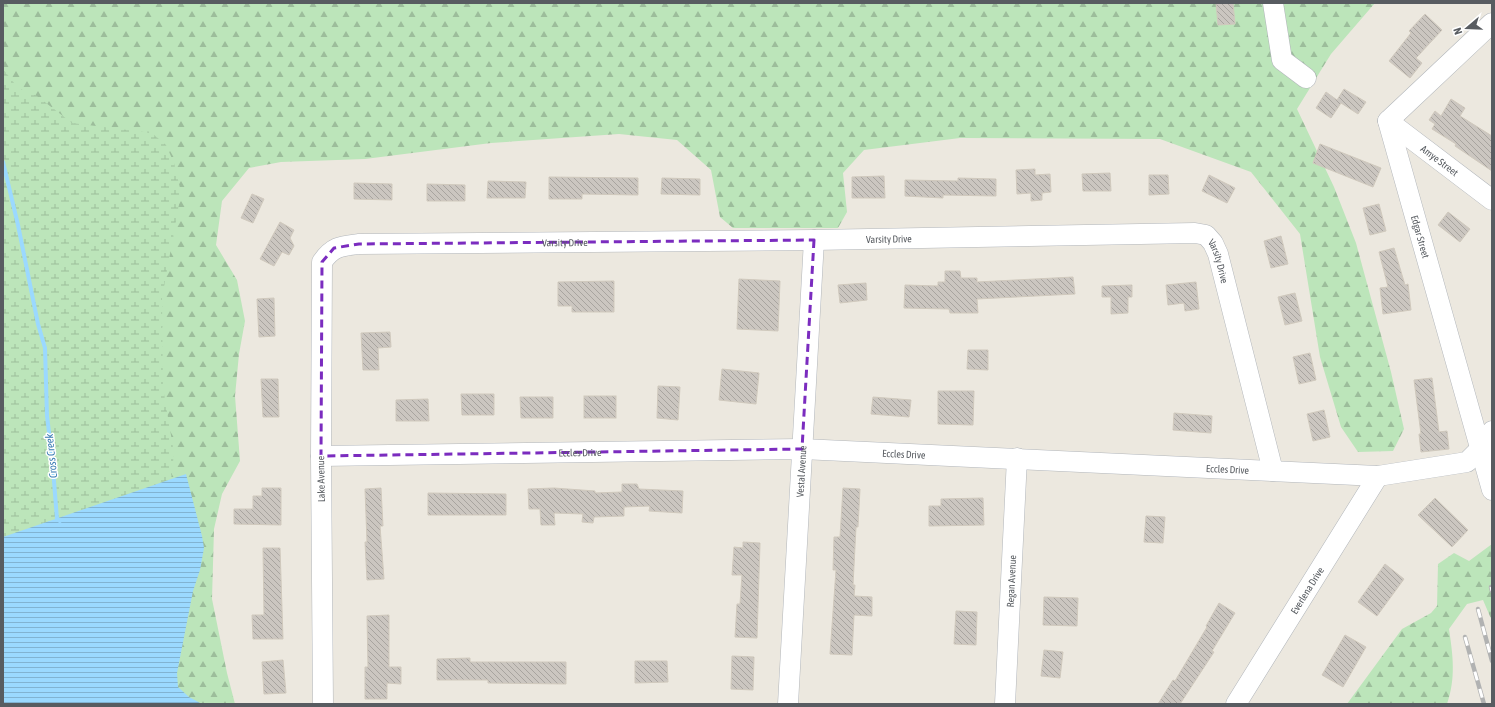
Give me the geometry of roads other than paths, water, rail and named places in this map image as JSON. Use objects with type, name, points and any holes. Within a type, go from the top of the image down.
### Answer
[{"type":"street","points":[[1273,3],[1282,60],[1306,78]]},
{"type":"street","points":[[1388,121],[1492,24]]},
{"type":"street","name":"Amye Street","points":[[1388,121],[1492,200]]},
{"type":"street","name":"Edgar Street","points":[[1388,121],[1492,490]]},
{"type":"street","name":"Varsity Drive","points":[[327,254],[334,248],[360,244],[814,240],[1195,233],[1206,235],[1213,243],[1218,254],[1273,471]]},
{"type":"street","name":"Vestal Avenue","points":[[788,704],[814,240]]},
{"type":"street","name":"Lake Avenue","points":[[323,704],[321,456],[322,262],[327,254]]},
{"type":"street","name":"Eccles Drive","points":[[321,456],[802,449],[1378,476],[1467,462],[1480,449],[1492,431]]},
{"type":"street","name":"Regan Avenue","points":[[1005,704],[1017,458]]},
{"type":"street","name":"Everlena Drive","points":[[1236,704],[1378,476]]},
{"type":"water","points":[[186,474],[204,548],[200,570],[193,591],[177,673],[178,687],[189,697],[202,704],[3,704],[3,537]]},
{"type":"waterway","name":"Cross Creek","points":[[3,162],[18,225],[38,324],[45,348],[47,416],[57,519],[60,521]]},
{"type":"railway","points":[[1491,587],[1492,591]]},
{"type":"railway","points":[[1478,609],[1492,661]]},
{"type":"railway","points":[[1465,637],[1484,704]]}]
